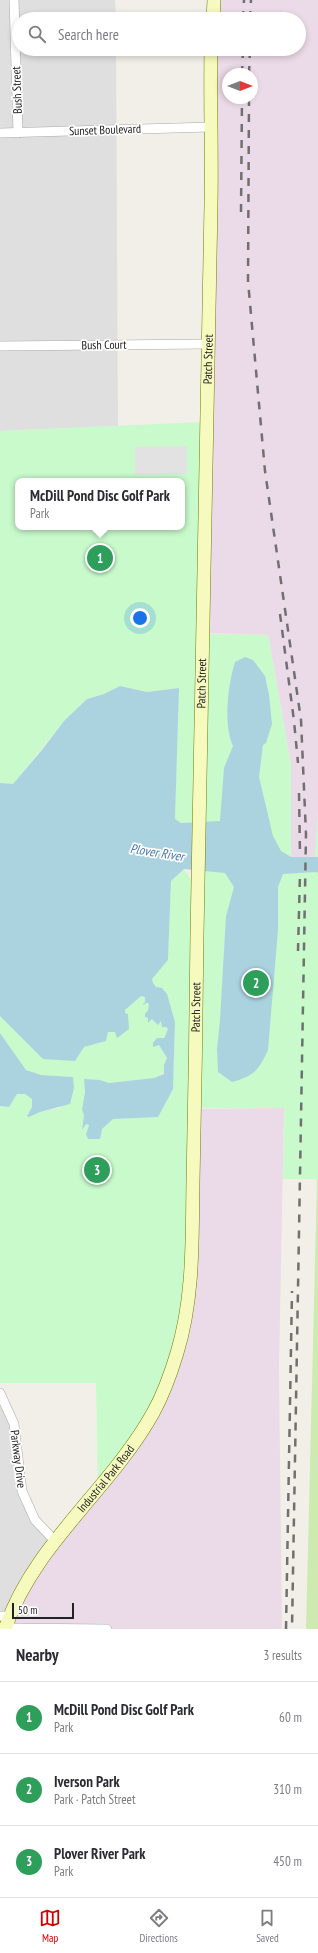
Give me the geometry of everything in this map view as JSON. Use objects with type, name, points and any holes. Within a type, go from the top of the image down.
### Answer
[{"type":"street","name":"Bush Street","points":[[14,0],[14,12]]},
{"type":"street","points":[[213,12],[214,0]]},
{"type":"street","name":"Bush Street","points":[[16,56],[18,133]]},
{"type":"street","name":"Patch Street","points":[[186,1317],[190,1280],[200,812],[211,201],[211,56]]},
{"type":"street","name":"Sunset Boulevard","points":[[0,133],[210,127]]},
{"type":"street","name":"Bush Court","points":[[0,346],[208,344]]},
{"type":"street","name":"Industrial Park Road","points":[[5,1622],[34,1570],[55,1541],[119,1462],[153,1414],[167,1384],[178,1352],[186,1317]]},
{"type":"street","name":"Parkway Drive","points":[[0,1393],[14,1424],[22,1491],[35,1520],[55,1541]]},
{"type":"street","points":[[5,1622],[107,1629]]},
{"type":"shaded area","points":[[0,0],[115,0],[116,12],[12,12],[12,56],[116,56],[118,426],[0,431]]},
{"type":"shaded area","points":[[214,0],[318,0],[318,813],[315,857],[291,857],[291,764],[268,635],[203,633],[211,56],[306,56],[306,12],[213,12]]},
{"type":"shaded area","points":[[187,446],[187,474],[135,475],[135,447]]},
{"type":"shaded area","points":[[284,1108],[279,1369],[282,1629],[3,1629],[9,1616],[98,1488],[195,1109]]},
{"type":"shaded area","points":[[0,1394],[14,1424],[22,1491],[35,1520],[55,1541],[0,1629]]},
{"type":"green space","points":[[203,422],[199,634],[268,635],[291,764],[291,857],[315,857],[318,813],[318,1179],[283,1179],[284,1108],[195,1108],[191,1280],[167,1384],[98,1488],[96,1383],[0,1383],[0,1106],[9,1107],[17,1094],[25,1094],[32,1098],[32,1107],[27,1115],[29,1117],[40,1112],[60,1108],[72,1077],[41,1075],[26,1070],[0,1033],[0,1016],[6,1021],[84,1047],[106,1041],[108,1032],[115,1032],[117,1037],[128,1020],[128,1014],[125,1013],[125,1010],[141,996],[145,997],[144,1004],[149,1004],[149,1022],[152,1019],[159,1022],[161,1021],[168,1029],[159,1045],[167,1059],[164,1065],[164,1073],[154,1078],[109,1083],[100,1080],[84,1080],[85,1092],[82,1110],[84,1115],[82,1129],[86,1124],[89,1125],[86,1134],[102,1129],[113,1119],[158,1116],[173,1089],[175,1022],[162,988],[156,987],[152,983],[152,979],[168,960],[171,881],[184,869],[194,884],[194,822],[181,823],[175,819],[179,688],[147,692],[120,686],[104,694],[87,699],[64,721],[13,784],[0,783],[0,431]]},
{"type":"green space","points":[[317,1179],[318,1629],[306,1629]]},
{"type":"water","name":"Plover River","points":[[245,657],[253,660],[265,676],[269,695],[272,724],[266,743],[263,745],[259,777],[273,836],[281,851],[291,857],[318,857],[318,873],[283,874],[278,887],[278,930],[268,1050],[258,1068],[246,1077],[232,1082],[218,1072],[217,1049],[226,916],[234,887],[225,873],[184,869],[171,881],[168,960],[152,979],[156,987],[162,988],[167,994],[175,1022],[173,1089],[158,1117],[113,1119],[102,1129],[100,1139],[88,1139],[86,1134],[89,1125],[86,1124],[82,1130],[84,1115],[82,1110],[85,1092],[84,1079],[100,1080],[109,1083],[154,1078],[164,1074],[164,1065],[167,1058],[159,1045],[153,1047],[153,1043],[157,1038],[164,1038],[168,1029],[166,1027],[162,1027],[161,1021],[158,1025],[152,1019],[148,1023],[148,1018],[145,1017],[145,1014],[148,1010],[149,1004],[147,1003],[142,1005],[145,1002],[145,997],[141,996],[125,1010],[125,1013],[128,1014],[129,1029],[117,1038],[115,1032],[108,1032],[106,1041],[84,1047],[75,1061],[43,1059],[0,1016],[0,783],[13,784],[64,721],[87,699],[104,694],[120,686],[147,692],[179,688],[175,819],[181,823],[220,821],[224,768],[233,746],[227,716],[230,681],[235,662]]},
{"type":"water","points":[[0,1033],[26,1070],[41,1075],[73,1077],[74,1088],[70,1104],[40,1112],[29,1117],[27,1116],[32,1107],[32,1099],[25,1094],[17,1094],[9,1107],[0,1106]]},
{"type":"railway","points":[[243,12],[244,0]]},
{"type":"railway","points":[[250,12],[251,0]]},
{"type":"railway","points":[[242,68],[243,56]]},
{"type":"railway","points":[[249,68],[250,56]]},
{"type":"railway","points":[[241,212],[242,104]]},
{"type":"railway","points":[[249,104],[248,281],[265,471],[301,720],[306,834],[292,1629]]},
{"type":"railway","points":[[280,614],[298,763]]},
{"type":"railway","points":[[299,793],[300,855]]},
{"type":"railway","points":[[298,951],[300,873]]},
{"type":"railway","points":[[286,1629],[292,1291]]},
{"type":"place","name":"McDill Pond Disc Golf Park","points":[[100,558]]},
{"type":"place","name":"Iverson Park","points":[[256,983]]},
{"type":"place","name":"Plover River Park","points":[[97,1170]]}]
